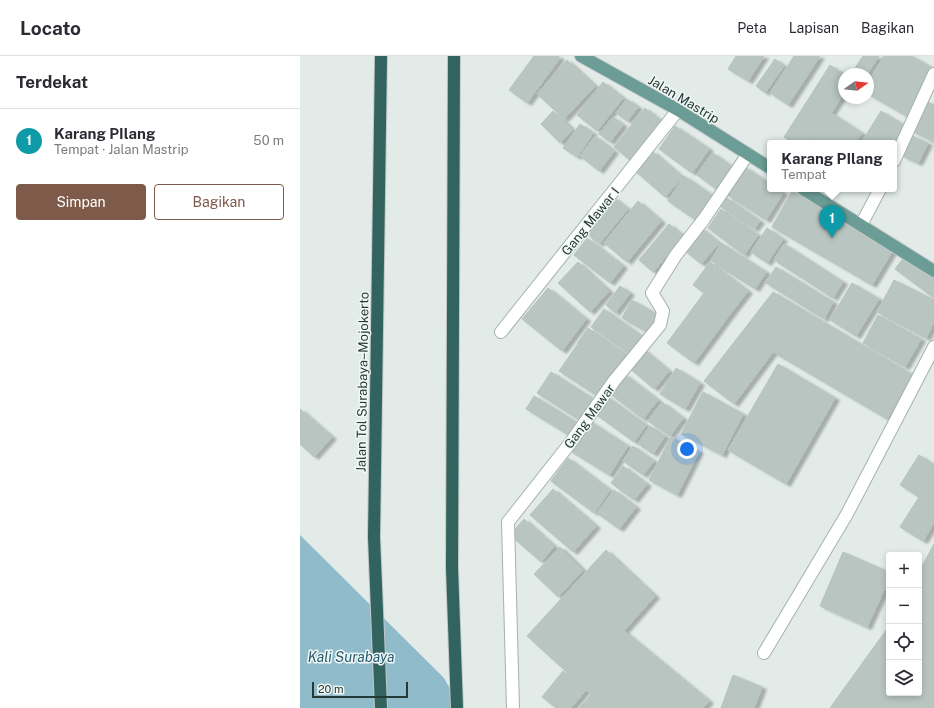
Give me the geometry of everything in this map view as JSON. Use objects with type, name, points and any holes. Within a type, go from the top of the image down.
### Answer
[{"type":"highway","name":"Jalan Tol Surabaya–Mojokerto","points":[[381,56],[374,538],[381,708]]},
{"type":"highway","points":[[454,56],[452,568],[458,708]]},
{"type":"main road","name":"Jalan Mastrip","points":[[581,56],[678,110],[767,166]]},
{"type":"main road","points":[[808,192],[934,270]]},
{"type":"street","points":[[897,154],[934,74]]},
{"type":"street","name":"Gang Mawar I","points":[[501,332],[678,110]]},
{"type":"street","name":"Gang Mawar","points":[[513,708],[508,522],[571,442],[614,381],[660,325],[663,311],[652,293],[676,255],[704,219],[748,154]]},
{"type":"street","points":[[861,226],[878,192]]},
{"type":"street","points":[[764,653],[847,514],[934,347]]},
{"type":"water","name":"Kali Surabaya","points":[[300,535],[444,678],[461,708],[300,708]]},
{"type":"building","points":[[534,56],[558,56],[560,58],[527,103],[509,90]]},
{"type":"building","points":[[736,56],[764,56],[748,81],[728,69]]},
{"type":"building","points":[[794,56],[820,56],[788,105],[770,93]]},
{"type":"building","points":[[863,56],[879,56],[871,68],[855,68]]},
{"type":"building","points":[[884,56],[912,56],[934,69],[908,117],[874,97],[874,73]]},
{"type":"building","points":[[775,59],[784,66],[765,93],[756,86]]},
{"type":"building","points":[[567,60],[595,86],[564,119],[537,94]]},
{"type":"building","points":[[830,65],[838,71],[838,102],[831,113],[809,98]]},
{"type":"building","points":[[603,82],[623,98],[597,131],[577,115]]},
{"type":"building","points":[[809,98],[831,113],[814,140],[788,140],[784,137]]},
{"type":"building","points":[[627,99],[638,107],[627,121],[616,113]]},
{"type":"building","points":[[928,102],[934,105],[934,142],[912,131]]},
{"type":"building","points":[[645,108],[662,122],[631,161],[614,147]]},
{"type":"building","points":[[553,111],[573,130],[560,143],[541,124]]},
{"type":"building","points":[[881,111],[904,125],[895,140],[863,140]]},
{"type":"building","points":[[831,113],[862,133],[857,140],[814,140]]},
{"type":"building","points":[[613,117],[623,125],[610,142],[599,134]]},
{"type":"building","points":[[580,124],[593,133],[577,157],[563,148]]},
{"type":"building","points":[[675,126],[709,149],[692,173],[659,149]]},
{"type":"building","points":[[910,135],[928,143],[918,163],[902,156]]},
{"type":"building","points":[[595,136],[614,151],[599,171],[580,156]]},
{"type":"building","points":[[652,151],[682,177],[665,197],[635,171]]},
{"type":"building","points":[[713,153],[732,167],[716,189],[697,175]]},
{"type":"building","points":[[745,167],[767,182],[767,192],[783,193],[766,220],[727,195]]},
{"type":"building","points":[[684,176],[713,196],[697,221],[668,201]]},
{"type":"building","points":[[791,192],[794,192],[893,250],[872,285],[772,227]]},
{"type":"building","points":[[613,197],[628,209],[599,244],[585,232]]},
{"type":"building","points":[[727,198],[760,221],[754,229],[721,207]]},
{"type":"building","points":[[638,201],[661,221],[627,262],[604,243]]},
{"type":"building","points":[[721,209],[758,235],[744,255],[708,228]]},
{"type":"building","points":[[669,224],[683,236],[653,272],[639,260]]},
{"type":"building","points":[[701,228],[719,243],[701,264],[684,250]]},
{"type":"building","points":[[767,228],[783,239],[767,263],[751,252]]},
{"type":"building","points":[[587,238],[623,266],[610,283],[574,255]]},
{"type":"building","points":[[721,243],[766,272],[755,289],[711,261]]},
{"type":"building","points":[[784,244],[843,282],[833,298],[774,260]]},
{"type":"building","points":[[905,256],[934,278],[934,298],[895,269]]},
{"type":"building","points":[[578,262],[609,291],[590,312],[558,283]]},
{"type":"building","points":[[710,262],[748,291],[731,313],[693,285]]},
{"type":"building","points":[[776,267],[833,302],[824,319],[766,283]]},
{"type":"building","points":[[894,280],[934,300],[934,322],[926,338],[877,312]]},
{"type":"building","points":[[852,283],[879,299],[856,336],[830,320]]},
{"type":"building","points":[[620,286],[630,293],[615,313],[606,305]]},
{"type":"building","points":[[548,288],[586,319],[562,351],[522,319]]},
{"type":"building","points":[[773,292],[913,375],[887,419],[773,352],[734,404],[704,381]]},
{"type":"building","points":[[704,293],[731,313],[694,363],[667,343]]},
{"type":"building","points":[[632,300],[660,316],[650,334],[622,318]]},
{"type":"building","points":[[604,309],[643,337],[631,355],[591,327]]},
{"type":"building","points":[[878,315],[921,339],[905,367],[863,343]]},
{"type":"building","points":[[588,328],[627,355],[616,370],[577,344]]},
{"type":"building","points":[[577,345],[615,370],[597,396],[559,371]]},
{"type":"building","points":[[643,349],[669,371],[654,389],[628,367]]},
{"type":"building","points":[[778,364],[835,398],[786,484],[728,450]]},
{"type":"building","points":[[676,368],[700,383],[685,409],[660,394]]},
{"type":"building","points":[[551,372],[595,400],[581,421],[537,393]]},
{"type":"building","points":[[624,374],[658,400],[643,419],[609,393]]},
{"type":"building","points":[[703,392],[743,414],[722,455],[681,434]]},
{"type":"building","points":[[534,396],[579,424],[572,437],[526,409]]},
{"type":"building","points":[[606,396],[646,425],[634,442],[594,413]]},
{"type":"building","points":[[662,402],[683,418],[670,436],[648,421]]},
{"type":"building","points":[[300,409],[332,437],[314,457],[300,444]]},
{"type":"building","points":[[588,420],[628,446],[609,475],[569,450]]},
{"type":"building","points":[[650,426],[665,436],[653,454],[638,444]]},
{"type":"building","points":[[671,437],[699,451],[677,495],[649,480]]},
{"type":"building","points":[[633,446],[654,461],[643,475],[623,461]]},
{"type":"building","points":[[919,455],[934,465],[934,523],[923,541],[900,527],[919,497],[900,485]]},
{"type":"building","points":[[568,458],[610,490],[594,513],[551,481]]},
{"type":"building","points":[[623,466],[647,484],[634,500],[611,483]]},
{"type":"building","points":[[553,489],[596,526],[573,552],[530,515]]},
{"type":"building","points":[[614,490],[636,507],[619,529],[597,513]]},
{"type":"building","points":[[524,519],[554,546],[541,562],[510,535]]},
{"type":"building","points":[[934,544],[934,708],[830,708],[886,630],[886,696],[922,696],[922,566]]},
{"type":"building","points":[[560,547],[583,570],[558,597],[534,574]]},
{"type":"building","points":[[606,550],[655,596],[624,631],[709,701],[703,708],[606,708],[527,636]]},
{"type":"building","points":[[843,552],[886,571],[886,586],[867,627],[820,606]]},
{"type":"building","points":[[563,671],[586,690],[571,708],[556,708],[542,697]]},
{"type":"building","points":[[733,675],[762,687],[754,708],[721,708]]},
{"type":"building","points":[[591,695],[604,708],[579,708]]},
{"type":"place","name":"Karang PIlang","points":[[832,238]]}]
